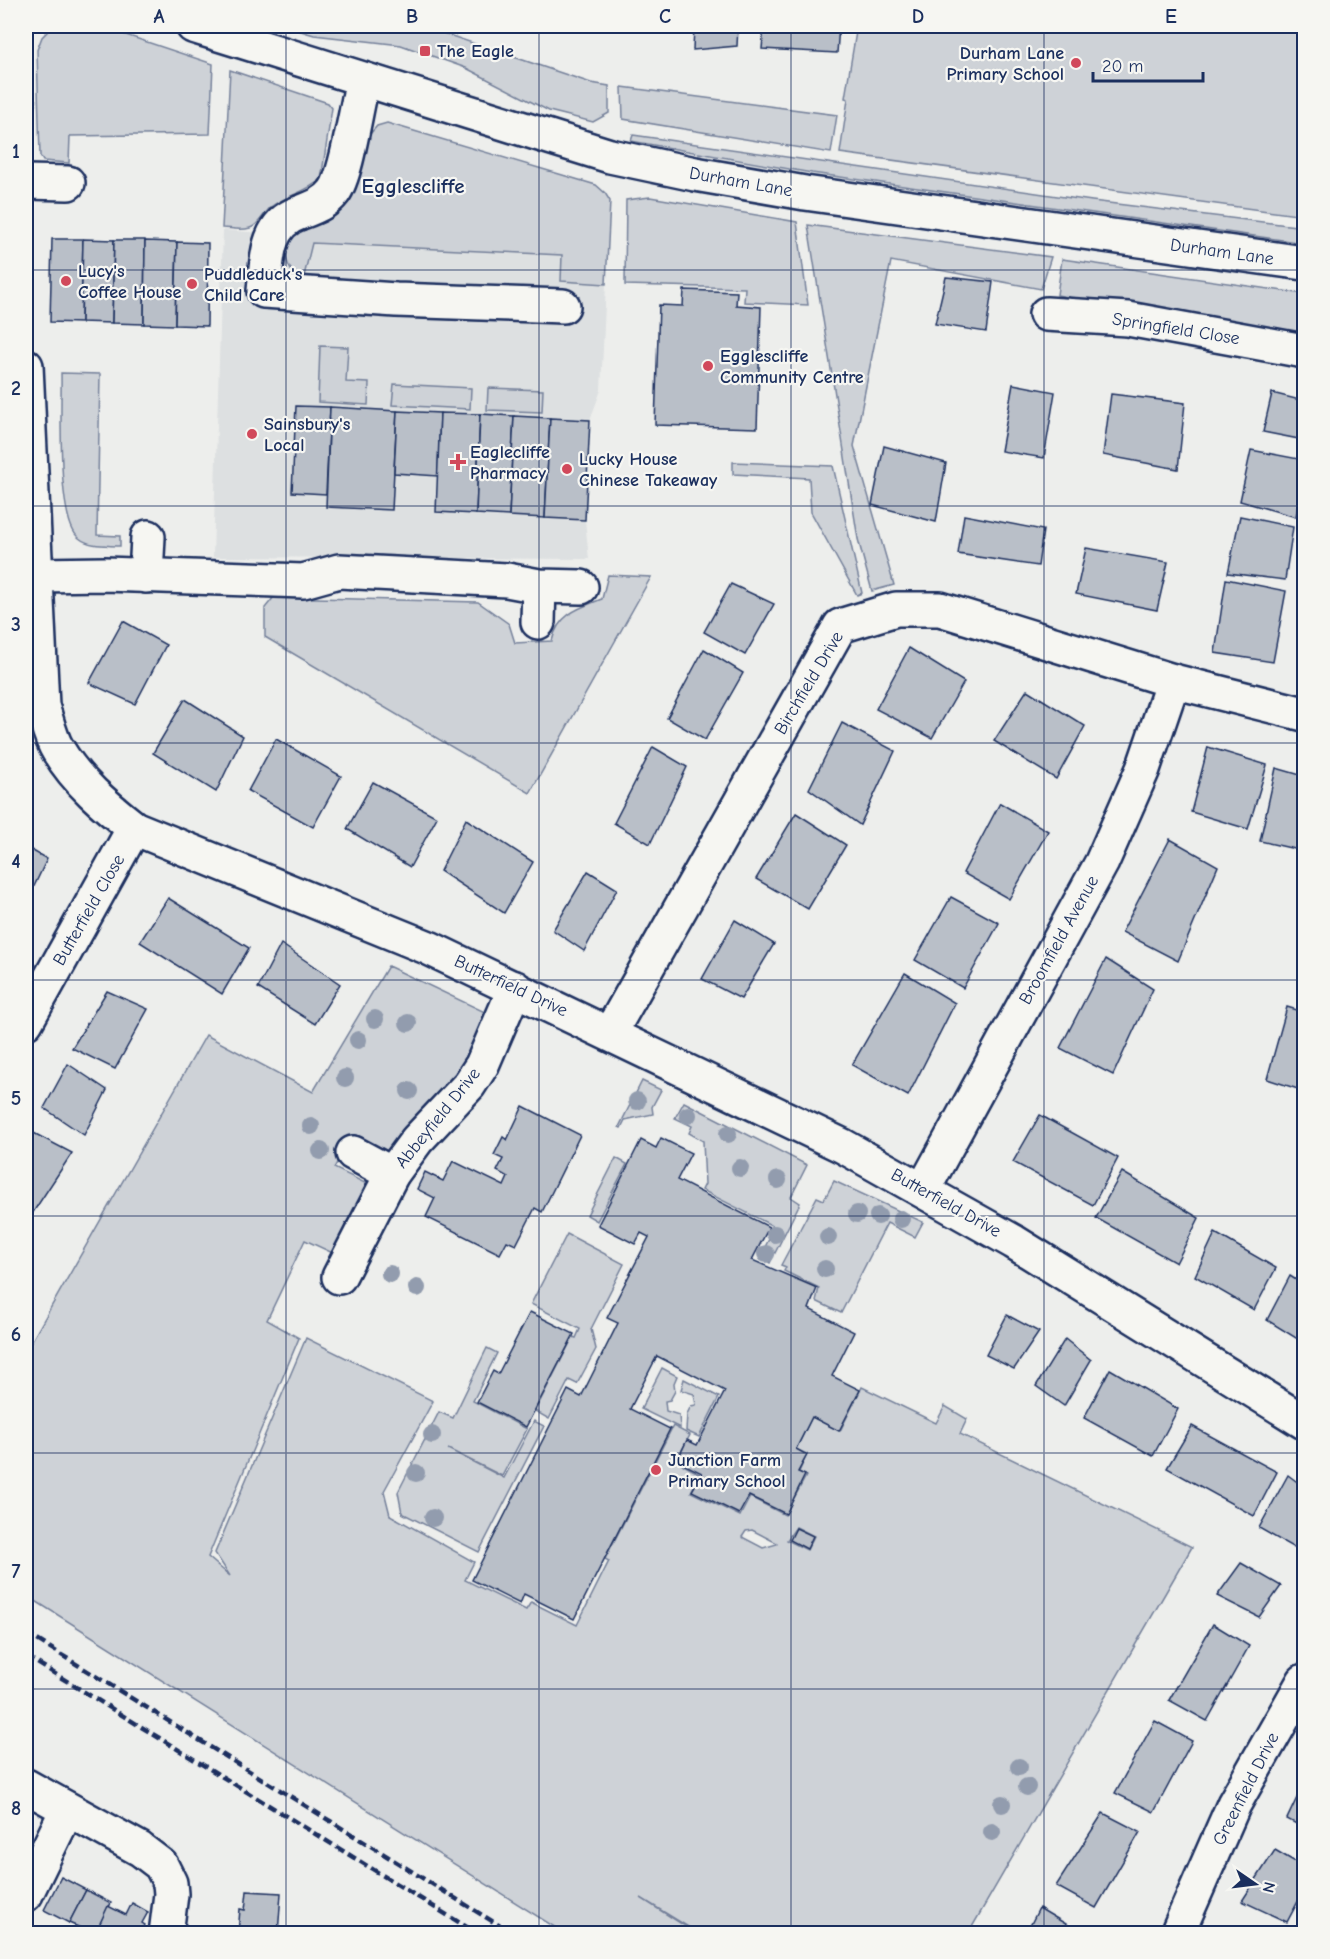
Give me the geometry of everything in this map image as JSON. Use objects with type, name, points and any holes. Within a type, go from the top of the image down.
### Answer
[{"type":"street","name":"Durham Lane","points":[[202,27],[363,81],[610,156],[695,174],[805,193],[1305,263]]},
{"type":"street","points":[[363,81],[342,172],[335,191],[320,205],[289,216],[273,234],[269,246],[264,291],[396,300],[563,306]]},
{"type":"street","points":[[26,182],[68,183]]},
{"type":"street","name":"Springfield Close","points":[[1046,314],[1128,319],[1305,351]]},
{"type":"street","name":"Butterfield Drive","points":[[26,366],[38,575],[42,706],[57,749],[86,786],[134,828],[429,948],[843,1146],[1014,1242],[1305,1422]]},
{"type":"street","points":[[146,576],[148,537]]},
{"type":"street","points":[[38,575],[303,581],[339,571],[507,580],[539,586],[581,587]]},
{"type":"street","points":[[538,621],[539,586]]},
{"type":"street","name":"Birchfield Drive","points":[[610,1033],[840,626],[896,609],[940,609],[1173,681],[1305,714]]},
{"type":"street","name":"Broomfield Avenue","points":[[923,1190],[1102,862],[1143,769],[1173,681]]},
{"type":"street","name":"Butterfield Close","points":[[26,1022],[134,828]]},
{"type":"street","name":"Abbeyfield Drive","points":[[339,1277],[392,1174],[417,1140],[469,1085],[482,1065],[515,988]]},
{"type":"street","points":[[353,1154],[392,1174]]},
{"type":"street","name":"Greenfield Drive","points":[[1177,1934],[1234,1804],[1305,1680]]},
{"type":"street","points":[[26,1786],[140,1849],[161,1865],[170,1883],[171,1894],[166,1934]]},
{"type":"street","points":[[26,1894],[67,1810]]},
{"type":"shaded area","points":[[53,26],[99,26],[213,64],[210,134],[70,136],[69,163],[43,161],[40,156],[37,50],[42,37]]},
{"type":"shaded area","points":[[284,26],[422,26],[591,83],[609,86],[609,113],[593,122],[549,111],[466,68],[401,45],[314,35]]},
{"type":"shaded area","name":"Durham Lane Primary School","points":[[857,26],[1304,26],[1304,216],[840,153],[848,99],[845,98]]},
{"type":"shaded area","points":[[230,70],[328,103],[332,108],[321,179],[272,206],[253,227],[243,229],[222,228]]},
{"type":"shaded area","points":[[622,87],[837,115],[831,153],[623,119]]},
{"type":"shaded area","points":[[387,123],[596,185],[610,201],[606,284],[561,281],[562,255],[312,243],[304,276],[295,274],[291,270],[286,253],[291,236],[307,223],[348,200],[370,134],[377,126]]},
{"type":"shaded area","points":[[633,135],[1092,201],[1304,227],[1304,243],[812,173],[631,141]]},
{"type":"shaded area","points":[[650,197],[797,222],[808,305],[744,302],[745,288],[625,285],[626,200]]},
{"type":"shaded area","points":[[808,225],[1051,257],[1041,289],[891,261],[854,446],[894,585],[872,591],[858,539]]},
{"type":"shaded area","points":[[223,230],[563,255],[562,281],[606,284],[601,390],[590,420],[585,520],[589,559],[213,557]]},
{"type":"shaded area","points":[[1062,259],[1304,294],[1304,340],[1057,295]]},
{"type":"shaded area","points":[[320,346],[348,347],[346,382],[369,383],[368,405],[318,402]]},
{"type":"shaded area","points":[[61,373],[100,374],[97,535],[120,536],[120,546],[88,543],[79,538],[72,527],[63,486]]},
{"type":"shaded area","points":[[394,384],[471,388],[470,409],[392,405]]},
{"type":"shaded area","points":[[488,388],[543,390],[542,412],[487,410]]},
{"type":"shaded area","points":[[733,462],[833,466],[862,593],[857,595],[811,512],[809,478],[733,474]]},
{"type":"shaded area","points":[[608,575],[651,577],[530,793],[265,637],[265,608],[274,597],[478,602],[509,624],[515,643],[552,641],[564,618],[602,599]]},
{"type":"shaded area","name":"Junction Farm Primary School","points":[[388,966],[487,1013],[461,1076],[388,1152],[353,1135],[334,1168],[371,1186],[337,1255],[305,1240],[267,1320],[299,1338],[208,1557],[230,1576],[215,1553],[306,1338],[433,1401],[384,1491],[390,1515],[474,1562],[465,1580],[526,1610],[531,1602],[577,1625],[609,1561],[605,1559],[673,1426],[690,1435],[676,1461],[700,1474],[691,1492],[740,1516],[750,1497],[785,1515],[806,1476],[799,1472],[807,1454],[796,1449],[812,1417],[840,1431],[862,1387],[936,1423],[945,1406],[967,1419],[960,1434],[1192,1547],[968,1934],[698,1933],[641,1898],[696,1933],[564,1933],[26,1595],[26,1351],[206,1035],[313,1092]],"holes":[[[796,1527],[814,1536],[807,1550],[787,1540]],[[752,1530],[777,1543],[777,1544],[763,1548],[742,1537],[746,1531]]]},
{"type":"shaded area","points":[[642,1081],[661,1090],[652,1107],[653,1114],[625,1120],[621,1128],[619,1127]]},
{"type":"shaded area","points":[[684,1102],[807,1165],[791,1197],[800,1203],[770,1263],[760,1257],[775,1227],[702,1190],[705,1184],[703,1141],[689,1133],[692,1126],[675,1118]]},
{"type":"shaded area","points":[[616,1158],[627,1164],[597,1221],[587,1215]]},
{"type":"shaded area","points":[[834,1181],[923,1222],[915,1237],[887,1223],[841,1313],[816,1301],[819,1288],[784,1271],[786,1267],[781,1265],[817,1197],[824,1200]]},
{"type":"shaded area","points":[[567,1234],[624,1264],[591,1329],[596,1349],[577,1384],[569,1380],[549,1419],[535,1411],[573,1337],[576,1338],[580,1329],[531,1304]]},
{"type":"shaded area","points":[[487,1348],[497,1353],[473,1401],[527,1429],[502,1476],[448,1449],[504,1478],[534,1421],[544,1426],[479,1552],[402,1513],[398,1492],[439,1412],[453,1418]]},
{"type":"shaded area","points":[[662,1368],[677,1376],[674,1383],[675,1391],[670,1400],[665,1401],[666,1411],[679,1415],[680,1428],[641,1409]]},
{"type":"shaded area","points":[[684,1379],[719,1397],[699,1437],[686,1431],[687,1414],[691,1406],[696,1405],[694,1394],[681,1390]]},
{"type":"building","points":[[694,26],[738,26],[737,46],[693,50]]},
{"type":"building","points":[[764,26],[839,26],[837,53],[762,49]]},
{"type":"building","name":"Lucy's Coffee House","points":[[52,239],[83,239],[81,323],[50,322]]},
{"type":"building","points":[[83,239],[114,240],[112,323],[81,322]]},
{"type":"building","points":[[114,240],[145,240],[144,324],[112,323]]},
{"type":"building","points":[[145,241],[177,242],[175,325],[144,324]]},
{"type":"building","name":"Puddleduck's Child Care","points":[[177,242],[208,243],[207,326],[175,325]]},
{"type":"building","points":[[946,277],[993,282],[986,332],[935,324]]},
{"type":"building","name":"Egglescliffe Community Centre","points":[[684,290],[737,292],[736,305],[761,307],[757,428],[655,425],[659,305],[683,306]]},
{"type":"building","points":[[1013,384],[1055,392],[1044,458],[1001,451]]},
{"type":"building","points":[[1272,393],[1304,401],[1304,440],[1263,432]]},
{"type":"building","points":[[1111,394],[1185,403],[1178,469],[1103,455]]},
{"type":"building","points":[[296,406],[330,407],[326,494],[292,492]]},
{"type":"building","points":[[330,407],[397,411],[392,510],[326,507]]},
{"type":"building","points":[[397,411],[440,413],[438,476],[394,473]]},
{"type":"building","name":"Eaglecliffe Pharmacy","points":[[440,413],[480,414],[476,514],[436,512]]},
{"type":"building","points":[[480,414],[514,416],[509,516],[476,514]]},
{"type":"building","points":[[514,416],[550,418],[545,518],[509,516]]},
{"type":"building","name":"Lucky House Chinese Takeaway","points":[[550,418],[590,420],[585,520],[545,518]]},
{"type":"building","points":[[884,446],[946,463],[936,522],[872,505]]},
{"type":"building","points":[[1251,450],[1304,460],[1296,517],[1240,501]]},
{"type":"building","points":[[964,515],[1043,530],[1038,566],[958,554]]},
{"type":"building","points":[[1240,516],[1293,527],[1285,580],[1228,573]]},
{"type":"building","points":[[1086,548],[1168,562],[1157,610],[1076,594]]},
{"type":"building","points":[[1226,579],[1286,591],[1273,662],[1215,653]]},
{"type":"building","points":[[731,584],[774,604],[745,655],[704,632]]},
{"type":"building","points":[[123,621],[166,645],[135,704],[89,683]]},
{"type":"building","points":[[909,648],[964,682],[932,738],[876,709]]},
{"type":"building","points":[[704,649],[743,673],[705,740],[667,718]]},
{"type":"building","points":[[1027,690],[1085,726],[1056,779],[994,741]]},
{"type":"building","points":[[185,699],[243,736],[216,792],[153,753]]},
{"type":"building","points":[[842,723],[895,751],[860,825],[809,789]]},
{"type":"building","points":[[276,739],[341,776],[313,827],[248,791]]},
{"type":"building","points":[[653,747],[687,767],[650,844],[614,823]]},
{"type":"building","points":[[1208,747],[1267,765],[1248,829],[1191,812]]},
{"type":"building","points":[[1276,768],[1304,776],[1304,851],[1260,841]]},
{"type":"building","points":[[373,782],[437,817],[410,867],[347,829]]},
{"type":"building","points":[[1000,803],[1048,831],[1009,899],[963,873]]},
{"type":"building","points":[[796,813],[846,845],[808,909],[756,879]]},
{"type":"building","points":[[466,819],[533,862],[504,913],[440,871]]},
{"type":"building","points":[[1170,839],[1218,866],[1178,961],[1122,932]]},
{"type":"building","points":[[26,847],[47,859],[27,901],[26,900]]},
{"type":"building","points":[[588,871],[617,889],[584,951],[553,930]]},
{"type":"building","points":[[951,897],[999,923],[963,988],[915,960]]},
{"type":"building","points":[[168,898],[249,948],[222,994],[140,942]]},
{"type":"building","points":[[735,920],[774,944],[741,999],[702,979]]},
{"type":"building","points":[[281,944],[340,984],[315,1024],[258,988]]},
{"type":"building","points":[[1106,959],[1153,989],[1113,1075],[1060,1048]]},
{"type":"building","points":[[905,973],[955,1003],[908,1096],[852,1065]]},
{"type":"building","points":[[107,991],[148,1009],[115,1069],[72,1048]]},
{"type":"building","points":[[1287,1007],[1304,1012],[1304,1091],[1267,1079]]},
{"type":"building","points":[[68,1064],[107,1090],[84,1135],[44,1108]]},
{"type":"building","points":[[523,1106],[580,1135],[542,1212],[535,1208],[516,1245],[507,1241],[500,1254],[426,1217],[435,1198],[417,1189],[425,1172],[443,1181],[453,1161],[504,1186],[508,1177],[497,1171],[503,1159],[494,1155],[503,1137],[507,1140]]},
{"type":"building","points":[[1040,1115],[1118,1158],[1093,1205],[1013,1162]]},
{"type":"building","points":[[26,1129],[72,1153],[26,1223]]},
{"type":"building","points":[[661,1138],[691,1153],[677,1180],[769,1227],[752,1260],[817,1288],[809,1309],[854,1332],[832,1376],[860,1390],[839,1431],[812,1417],[796,1449],[807,1455],[798,1472],[805,1475],[786,1514],[749,1496],[739,1514],[692,1491],[702,1473],[677,1461],[687,1440],[697,1445],[725,1391],[657,1356],[630,1409],[670,1429],[574,1619],[524,1594],[520,1604],[472,1580],[568,1390],[581,1397],[618,1323],[607,1318],[649,1237],[641,1233],[635,1244],[598,1225],[641,1140],[656,1148]]},
{"type":"building","points":[[1122,1172],[1199,1218],[1176,1263],[1096,1218]]},
{"type":"building","points":[[1215,1233],[1276,1268],[1254,1310],[1195,1276]]},
{"type":"building","points":[[1290,1276],[1304,1285],[1304,1343],[1267,1320]]},
{"type":"building","points":[[530,1312],[574,1334],[526,1427],[477,1402],[493,1371],[498,1374]]},
{"type":"building","points":[[1007,1315],[1039,1332],[1014,1369],[986,1355]]},
{"type":"building","points":[[1065,1339],[1091,1360],[1064,1406],[1036,1386]]},
{"type":"building","points":[[1110,1369],[1178,1409],[1153,1456],[1084,1418]]},
{"type":"building","points":[[1192,1426],[1277,1472],[1254,1516],[1167,1468]]},
{"type":"building","points":[[1288,1475],[1304,1487],[1303,1553],[1259,1528]]},
{"type":"building","points":[[796,1528],[813,1536],[807,1549],[790,1540]]},
{"type":"building","points":[[1241,1563],[1281,1586],[1259,1617],[1217,1596]]},
{"type":"building","points":[[1213,1624],[1249,1646],[1207,1721],[1169,1700]]},
{"type":"building","points":[[1155,1721],[1192,1741],[1154,1812],[1115,1793]]},
{"type":"building","points":[[1304,1783],[1304,1828],[1287,1819]]},
{"type":"building","points":[[1103,1813],[1140,1832],[1096,1908],[1056,1886]]},
{"type":"building","points":[[1275,1850],[1304,1867],[1304,1890],[1287,1922],[1242,1901]]},
{"type":"building","points":[[61,1877],[86,1890],[69,1923],[44,1910]]},
{"type":"building","points":[[86,1890],[111,1903],[95,1934],[69,1923]]},
{"type":"building","points":[[247,1891],[281,1893],[278,1934],[238,1934],[240,1909],[245,1910]]},
{"type":"building","points":[[132,1903],[148,1912],[142,1923],[145,1925],[141,1934],[95,1934],[108,1906],[126,1915]]},
{"type":"building","points":[[1039,1908],[1081,1933],[1081,1934],[1026,1934]]},
{"type":"railway","points":[[26,1633],[513,1934]]},
{"type":"railway","points":[[26,1656],[478,1934]]},
{"type":"place","name":"The Eagle","points":[[425,51]]},
{"type":"place","name":"Durham Lane Primary School","points":[[1076,63]]},
{"type":"place","name":"Lucy's Coffee House","points":[[66,281]]},
{"type":"place","name":"Puddleduck's Child Care","points":[[192,284]]},
{"type":"place","name":"Egglescliffe Community Centre","points":[[708,366]]},
{"type":"place","name":"Sainsbury's Local","points":[[252,434]]},
{"type":"place","name":"Eaglecliffe Pharmacy","points":[[458,462]]},
{"type":"place","name":"Lucky House Chinese Takeaway","points":[[567,469]]},
{"type":"place","name":"Junction Farm Primary School","points":[[656,1470]]},
{"type":"district","name":"Egglescliffe","points":[[413,186]]}]
